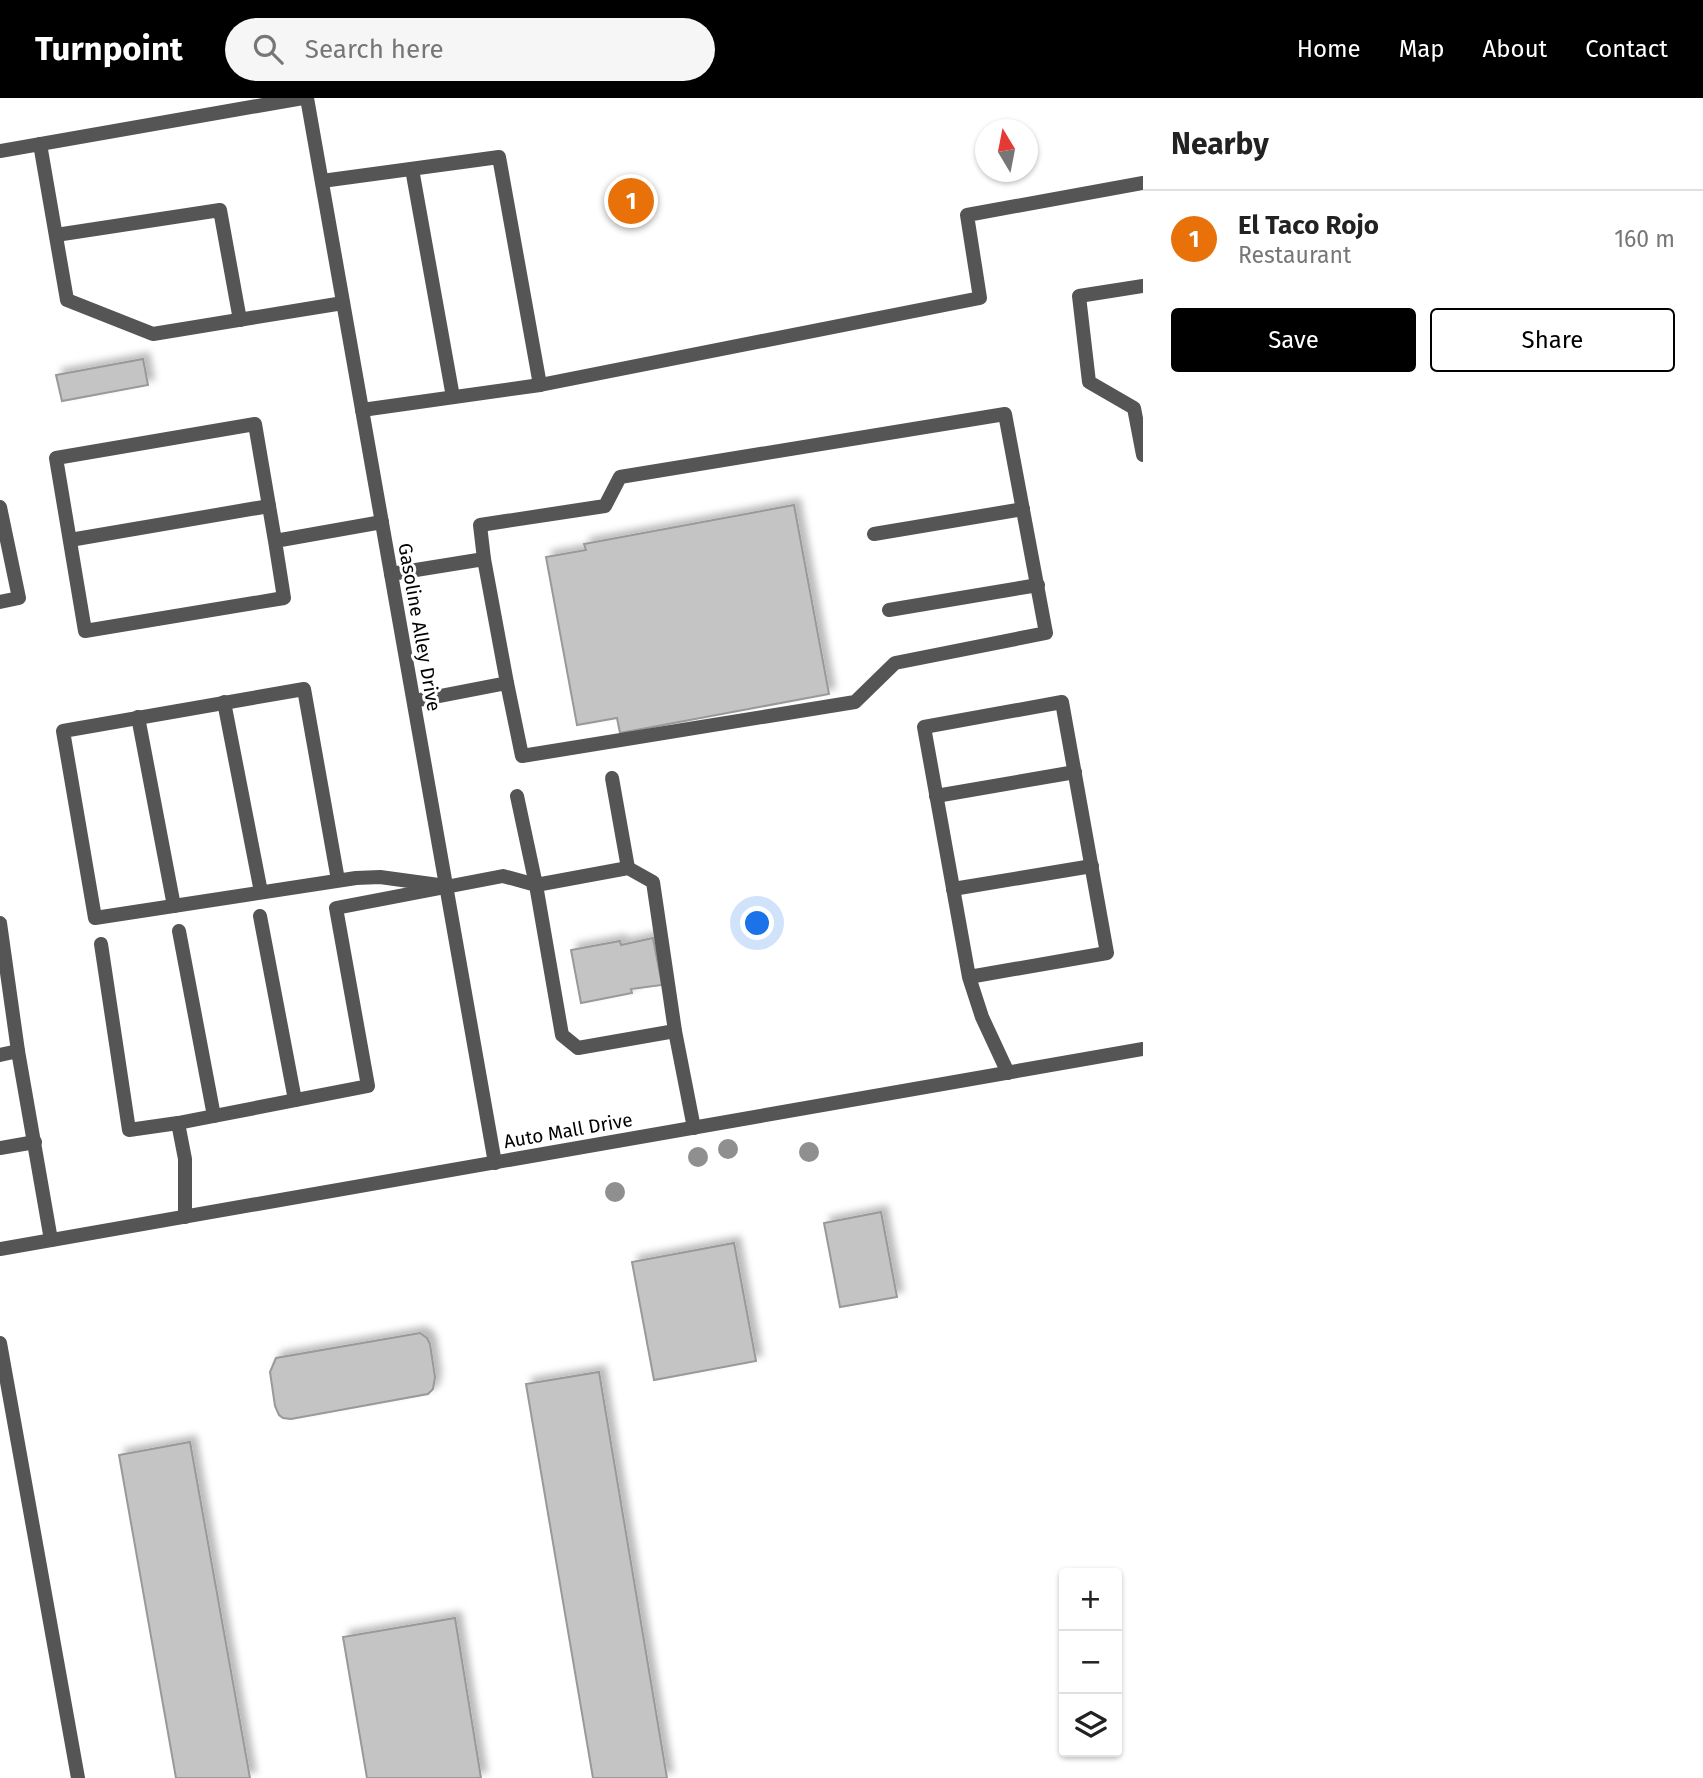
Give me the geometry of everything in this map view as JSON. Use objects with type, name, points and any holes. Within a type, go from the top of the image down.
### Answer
[{"type":"street","points":[[0,151],[305,98]]},
{"type":"street","name":"Gasoline Alley Drive","points":[[305,98],[344,303],[495,1163]]},
{"type":"street","points":[[40,144],[67,300],[153,334],[344,303]]},
{"type":"street","points":[[322,181],[499,157],[540,385]]},
{"type":"street","points":[[412,169],[453,397]]},
{"type":"street","points":[[362,410],[540,385],[980,298],[967,215],[1143,183]]},
{"type":"street","points":[[56,235],[220,210],[240,320]]},
{"type":"street","points":[[1143,286],[1079,296],[1089,382],[1139,407],[1143,455]]},
{"type":"street","points":[[1005,414],[1046,633],[895,663],[855,702],[522,756],[484,559],[480,526],[605,506],[620,477],[1005,414]]},
{"type":"street","points":[[255,424],[285,598],[85,631],[69,541],[56,458],[255,424]]},
{"type":"street","points":[[69,541],[269,506]]},
{"type":"street","points":[[0,507],[19,598],[0,602]]},
{"type":"street","points":[[874,534],[1023,509]]},
{"type":"street","points":[[275,541],[382,522]]},
{"type":"street","points":[[391,574],[484,559]]},
{"type":"street","points":[[889,610],[1038,585]]},
{"type":"street","points":[[414,701],[507,683]]},
{"type":"street","points":[[338,880],[304,689],[63,731],[95,918],[338,880],[380,877],[446,886]]},
{"type":"street","points":[[224,702],[261,892]]},
{"type":"street","points":[[969,977],[1107,953],[1062,702],[924,727],[969,977],[982,1017],[1008,1073]]},
{"type":"street","points":[[138,717],[174,906]]},
{"type":"street","points":[[936,796],[1075,772]]},
{"type":"street","points":[[612,778],[628,868]]},
{"type":"street","points":[[517,796],[536,885],[562,1035],[578,1048],[675,1031]]},
{"type":"street","points":[[953,889],[1092,866]]},
{"type":"street","points":[[101,944],[129,1130],[178,1123],[368,1087],[336,908],[503,876],[536,885],[628,868],[653,882],[675,1031],[694,1128]]},
{"type":"street","points":[[260,916],[295,1101]]},
{"type":"street","points":[[0,927],[18,1051],[51,1240]]},
{"type":"street","points":[[179,931],[214,1116]]},
{"type":"street","name":"Auto Mall Drive","points":[[0,1249],[1143,1049]]},
{"type":"street","points":[[0,1055],[18,1051]]},
{"type":"street","points":[[178,1123],[184,1159],[185,1217]]},
{"type":"street","points":[[0,1148],[35,1142]]},
{"type":"street","points":[[0,1343],[78,1778]]},
{"type":"building","points":[[143,359],[148,385],[62,401],[56,375]]},
{"type":"building","points":[[794,505],[829,694],[620,733],[617,718],[577,725],[546,557],[586,550],[584,544]]},
{"type":"building","points":[[653,938],[662,985],[631,989],[632,993],[581,1003],[571,950],[620,941],[621,945]]},
{"type":"building","points":[[881,1212],[897,1297],[840,1307],[824,1223]]},
{"type":"building","points":[[734,1243],[756,1361],[654,1380],[632,1262]]},
{"type":"building","points":[[420,1333],[430,1344],[435,1377],[433,1389],[428,1394],[291,1419],[279,1415],[270,1372],[276,1358]]},
{"type":"building","points":[[599,1372],[667,1778],[593,1778],[526,1384]]},
{"type":"building","points":[[190,1442],[250,1778],[176,1778],[119,1455]]},
{"type":"building","points":[[455,1618],[481,1778],[367,1778],[343,1637]]},
{"type":"place","name":"El Taco Rojo","points":[[631,201]]}]
